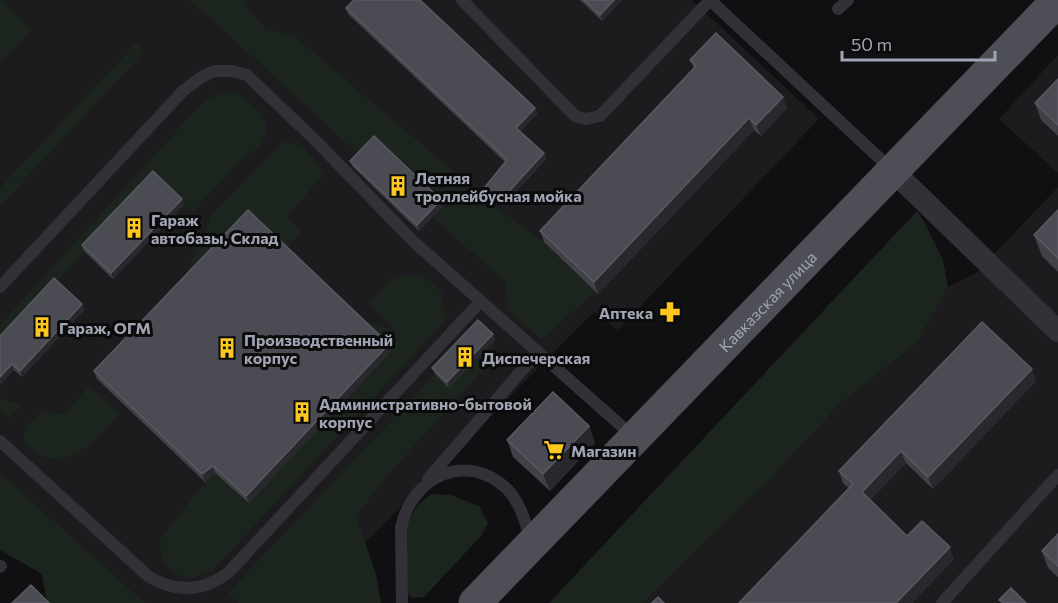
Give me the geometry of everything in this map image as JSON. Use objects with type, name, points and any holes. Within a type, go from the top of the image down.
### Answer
[{"type":"main road","name":"Кавказская улица","points":[[475,603],[1058,0]]},
{"type":"street","points":[[892,170],[1058,331]]},
{"type":"lane","points":[[462,0],[575,116],[586,119],[600,116],[710,0],[892,170]]},
{"type":"lane","points":[[0,287],[183,91],[214,71],[231,71],[247,75],[316,141],[414,242],[636,439]]},
{"type":"lane","points":[[0,441],[148,576],[170,587],[195,589],[207,586],[228,573],[480,302]]},
{"type":"lane","points":[[402,603],[400,528],[407,505],[537,352]]},
{"type":"lane","points":[[422,487],[431,480],[453,472],[471,472],[488,476],[508,490],[516,500],[533,543]]},
{"type":"lane","points":[[942,603],[1058,475]]},
{"type":"shaded area","points":[[0,0],[692,0],[819,119],[618,330],[594,312],[305,603],[100,603],[0,507]]},
{"type":"shaded area","points":[[0,0],[32,30],[0,64]]},
{"type":"shaded area","points":[[188,0],[245,0],[244,5],[267,29],[294,36],[499,210],[544,242],[595,291],[542,340],[508,310],[506,282],[432,217],[443,205],[362,157]]},
{"type":"shaded area","points":[[136,43],[145,51],[0,206],[0,188]]},
{"type":"shaded area","points":[[1058,55],[1058,173],[999,119]]},
{"type":"shaded area","points":[[220,93],[237,93],[260,112],[266,123],[267,134],[259,147],[243,157],[193,212],[184,205],[84,251],[0,345],[0,325],[204,101]]},
{"type":"shaded area","points":[[282,142],[301,145],[325,172],[287,217],[302,232],[285,250],[195,275],[188,270],[211,216]]},
{"type":"shaded area","points":[[1058,187],[1058,603],[643,603],[772,477],[841,403],[918,342],[948,287],[976,273]]},
{"type":"shaded area","points":[[917,211],[943,260],[948,287],[918,342],[841,403],[772,477],[643,603],[549,603]]},
{"type":"shaded area","points":[[423,275],[442,293],[445,321],[211,572],[188,579],[169,569],[163,560],[160,539],[205,482],[356,318],[396,331],[368,304],[394,276]]},
{"type":"shaded area","points":[[495,340],[486,367],[393,469],[356,516],[376,574],[381,603],[239,603],[228,593],[435,374],[449,388]]},
{"type":"shaded area","points":[[89,386],[120,414],[88,446],[77,454],[52,459],[39,454],[25,443],[24,428],[44,411],[64,415]]},
{"type":"shaded area","points":[[0,397],[23,404],[9,418],[0,411]]},
{"type":"shaded area","points":[[0,473],[145,603],[47,603],[42,574],[0,550]]},
{"type":"shaded area","points":[[432,494],[451,495],[479,506],[488,523],[482,535],[424,597],[413,598],[403,590],[399,561],[401,543],[414,511],[425,498]]},
{"type":"building","points":[[354,0],[420,0],[535,108],[516,128],[544,153],[501,200],[485,187],[507,160],[346,8]]},
{"type":"building","points":[[584,0],[614,0],[600,15]]},
{"type":"building","points":[[716,33],[783,97],[756,125],[749,118],[594,282],[540,231],[696,66],[690,60]]},
{"type":"building","points":[[1058,79],[1058,125],[1035,103]]},
{"type":"building","name":"Летняя троллейбусная мойка","points":[[374,136],[441,200],[417,225],[350,161]]},
{"type":"building","name":"Гараж автобазы, Склад","points":[[153,171],[182,199],[111,273],[82,245]]},
{"type":"building","name":"Производственный корпус","points":[[248,210],[389,344],[246,496],[213,466],[202,474],[94,371]]},
{"type":"building","points":[[1058,210],[1058,258],[1034,235]]},
{"type":"building","name":"Гараж, ОГМ","points":[[54,278],[82,304],[20,371],[12,364],[0,377],[0,336]]},
{"type":"building","name":"Диспечерская","points":[[478,320],[493,334],[447,382],[432,368]]},
{"type":"building","points":[[982,322],[1032,369],[928,477],[901,451],[862,492],[907,536],[922,521],[950,547],[896,603],[739,603],[853,484],[839,471]]},
{"type":"building","points":[[553,392],[589,426],[543,474],[507,440]]},
{"type":"building","points":[[1058,534],[1058,566],[1042,551]]},
{"type":"building","points":[[31,585],[49,603],[12,603]]},
{"type":"building","points":[[1011,588],[1026,603],[1003,603],[999,600]]},
{"type":"building","points":[[658,597],[664,603],[652,603]]},
{"type":"place","name":"Летняя троллейбусная мойка","points":[[398,186]]},
{"type":"place","name":"Гараж автобазы, Склад","points":[[134,228]]},
{"type":"place","name":"Аптека","points":[[670,312]]},
{"type":"place","name":"Гараж, ОГМ","points":[[42,327]]},
{"type":"place","name":"Производственный корпус","points":[[227,348]]},
{"type":"place","name":"Диспечерская","points":[[465,357]]},
{"type":"place","name":"Административно-бытовой корпус","points":[[302,412]]},
{"type":"place","name":"Магазин","points":[[554,450]]}]
